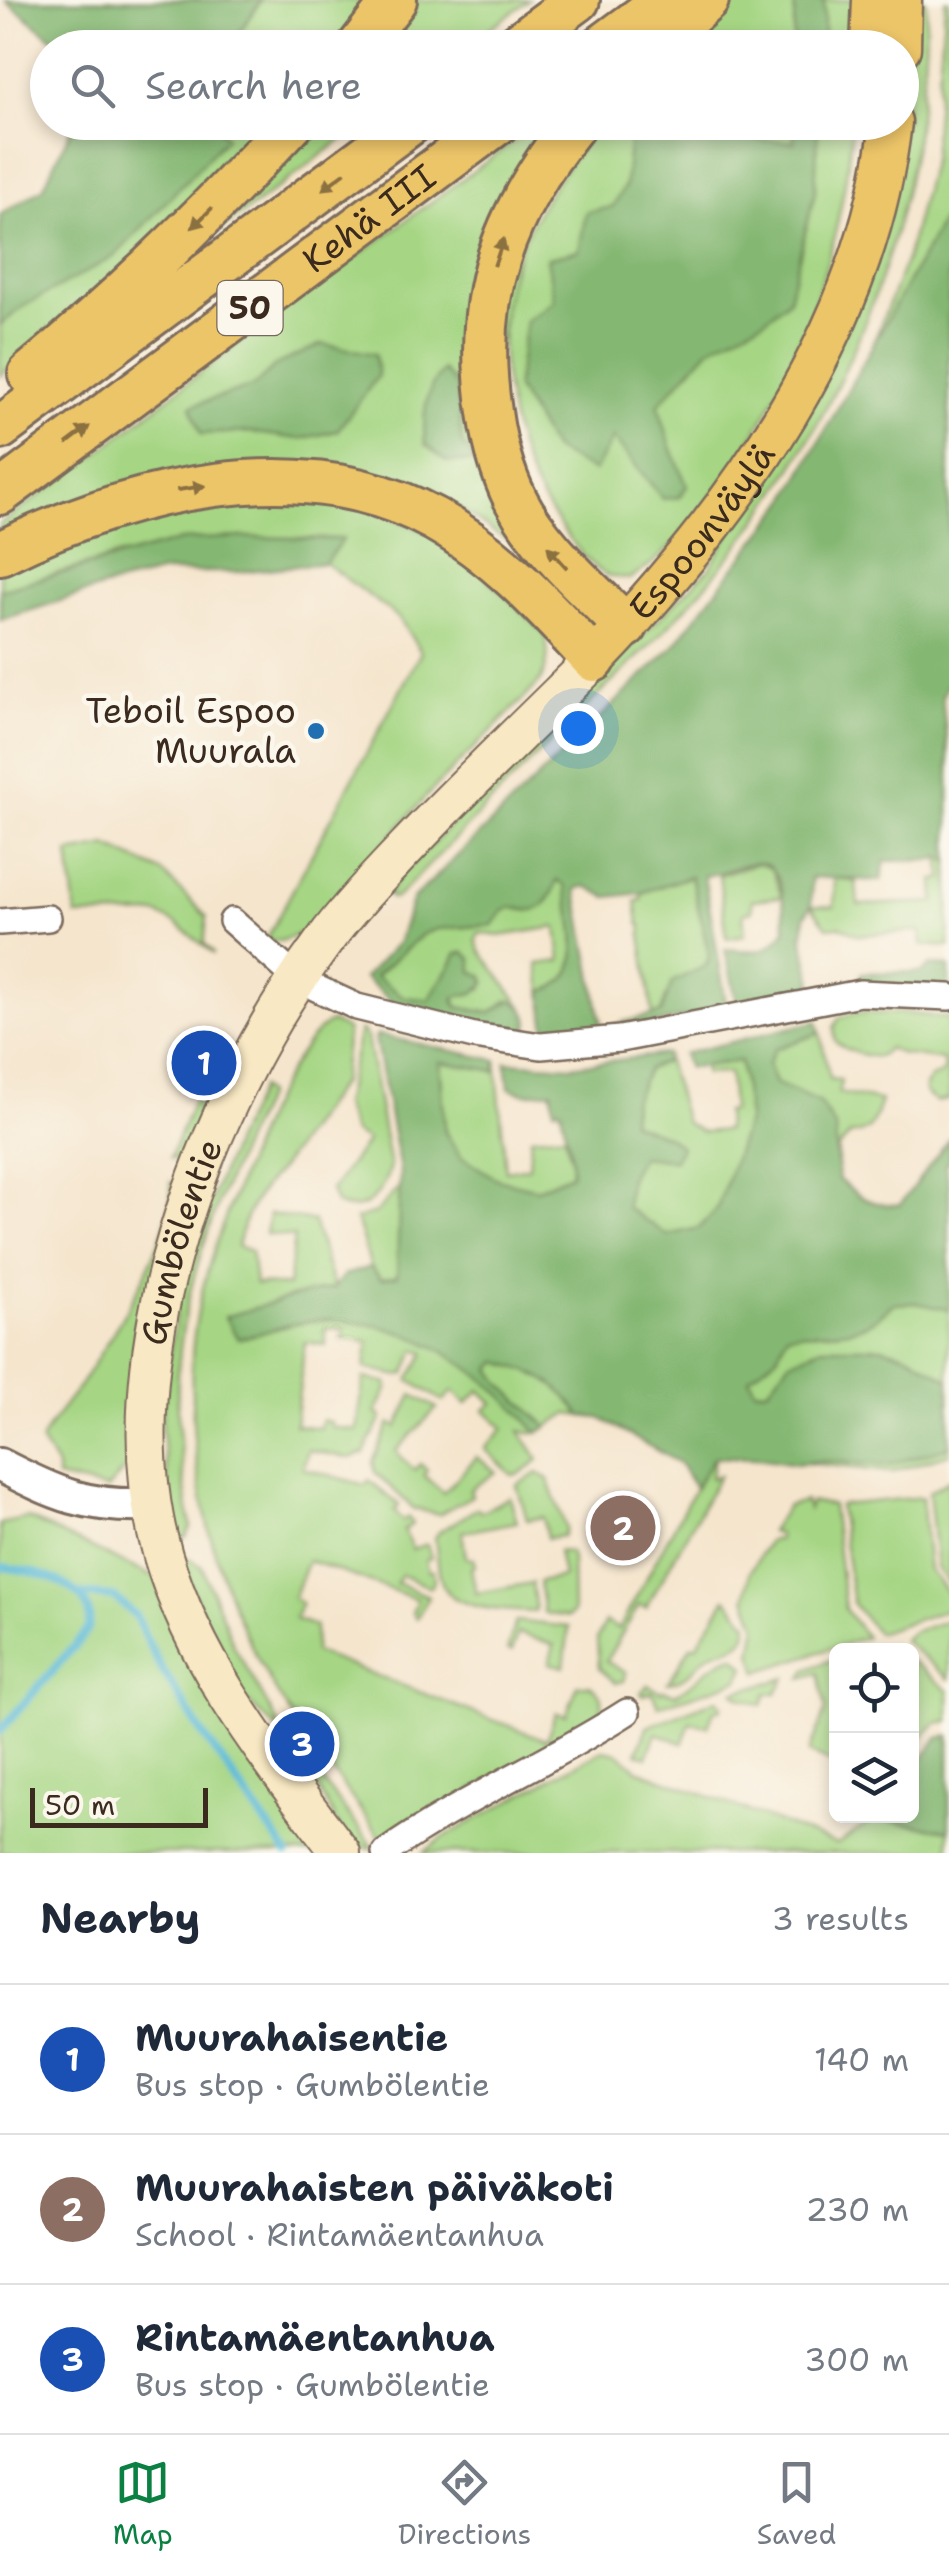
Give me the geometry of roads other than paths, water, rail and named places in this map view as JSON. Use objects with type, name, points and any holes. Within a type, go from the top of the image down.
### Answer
[{"type":"highway","points":[[372,30],[395,0]]},
{"type":"highway","points":[[537,30],[578,0]]},
{"type":"highway","points":[[624,30],[665,0]]},
{"type":"highway","points":[[674,30],[707,0]]},
{"type":"highway","points":[[0,398],[124,292],[276,140]]},
{"type":"highway","name":"Kehä III","points":[[0,428],[388,140]]},
{"type":"highway","name":"Kehä III","points":[[0,492],[475,140]]},
{"type":"highway","points":[[563,140],[528,188],[493,270],[485,309],[488,399],[494,442],[507,482],[523,512],[551,552],[626,626]]},
{"type":"highway","points":[[0,554],[75,522],[166,492],[262,481],[385,496],[463,537],[512,575],[594,660]]},
{"type":"main road","points":[[871,30],[872,0]]},
{"type":"main road","points":[[900,30],[901,0]]},
{"type":"main road","name":"Espoonväylä","points":[[798,396],[856,198],[862,140]]},
{"type":"main road","name":"Espoonväylä","points":[[594,660],[691,553],[746,478],[798,396],[850,290],[872,224],[888,140]]},
{"type":"main road","name":"Gumbölentie","points":[[341,1853],[226,1696],[197,1644],[163,1556],[152,1506],[147,1446],[148,1377],[168,1269],[220,1120],[297,979],[350,910],[402,852],[594,660]]},
{"type":"street","points":[[0,922],[48,918]]},
{"type":"street","points":[[232,921],[297,979],[357,1007],[474,1036],[541,1046],[633,1037],[860,993],[949,997]]},
{"type":"street","points":[[2,1471],[70,1499],[112,1507],[152,1506]]},
{"type":"street","points":[[385,1853],[445,1814],[627,1712]]},
{"type":"waterway","points":[[0,1567],[61,1583],[84,1602],[89,1614],[88,1630],[0,1731]]},
{"type":"waterway","points":[[77,1594],[114,1597],[135,1615],[157,1661],[202,1733],[287,1853]]},
{"type":"place","name":"Teboil Espoo Muurala","points":[[316,731]]},
{"type":"place","name":"Muurahaisentie","points":[[204,1063]]},
{"type":"place","name":"Muurahaisten päiväkoti","points":[[623,1528]]},
{"type":"place","name":"Rintamäentanhua","points":[[302,1744]]}]
